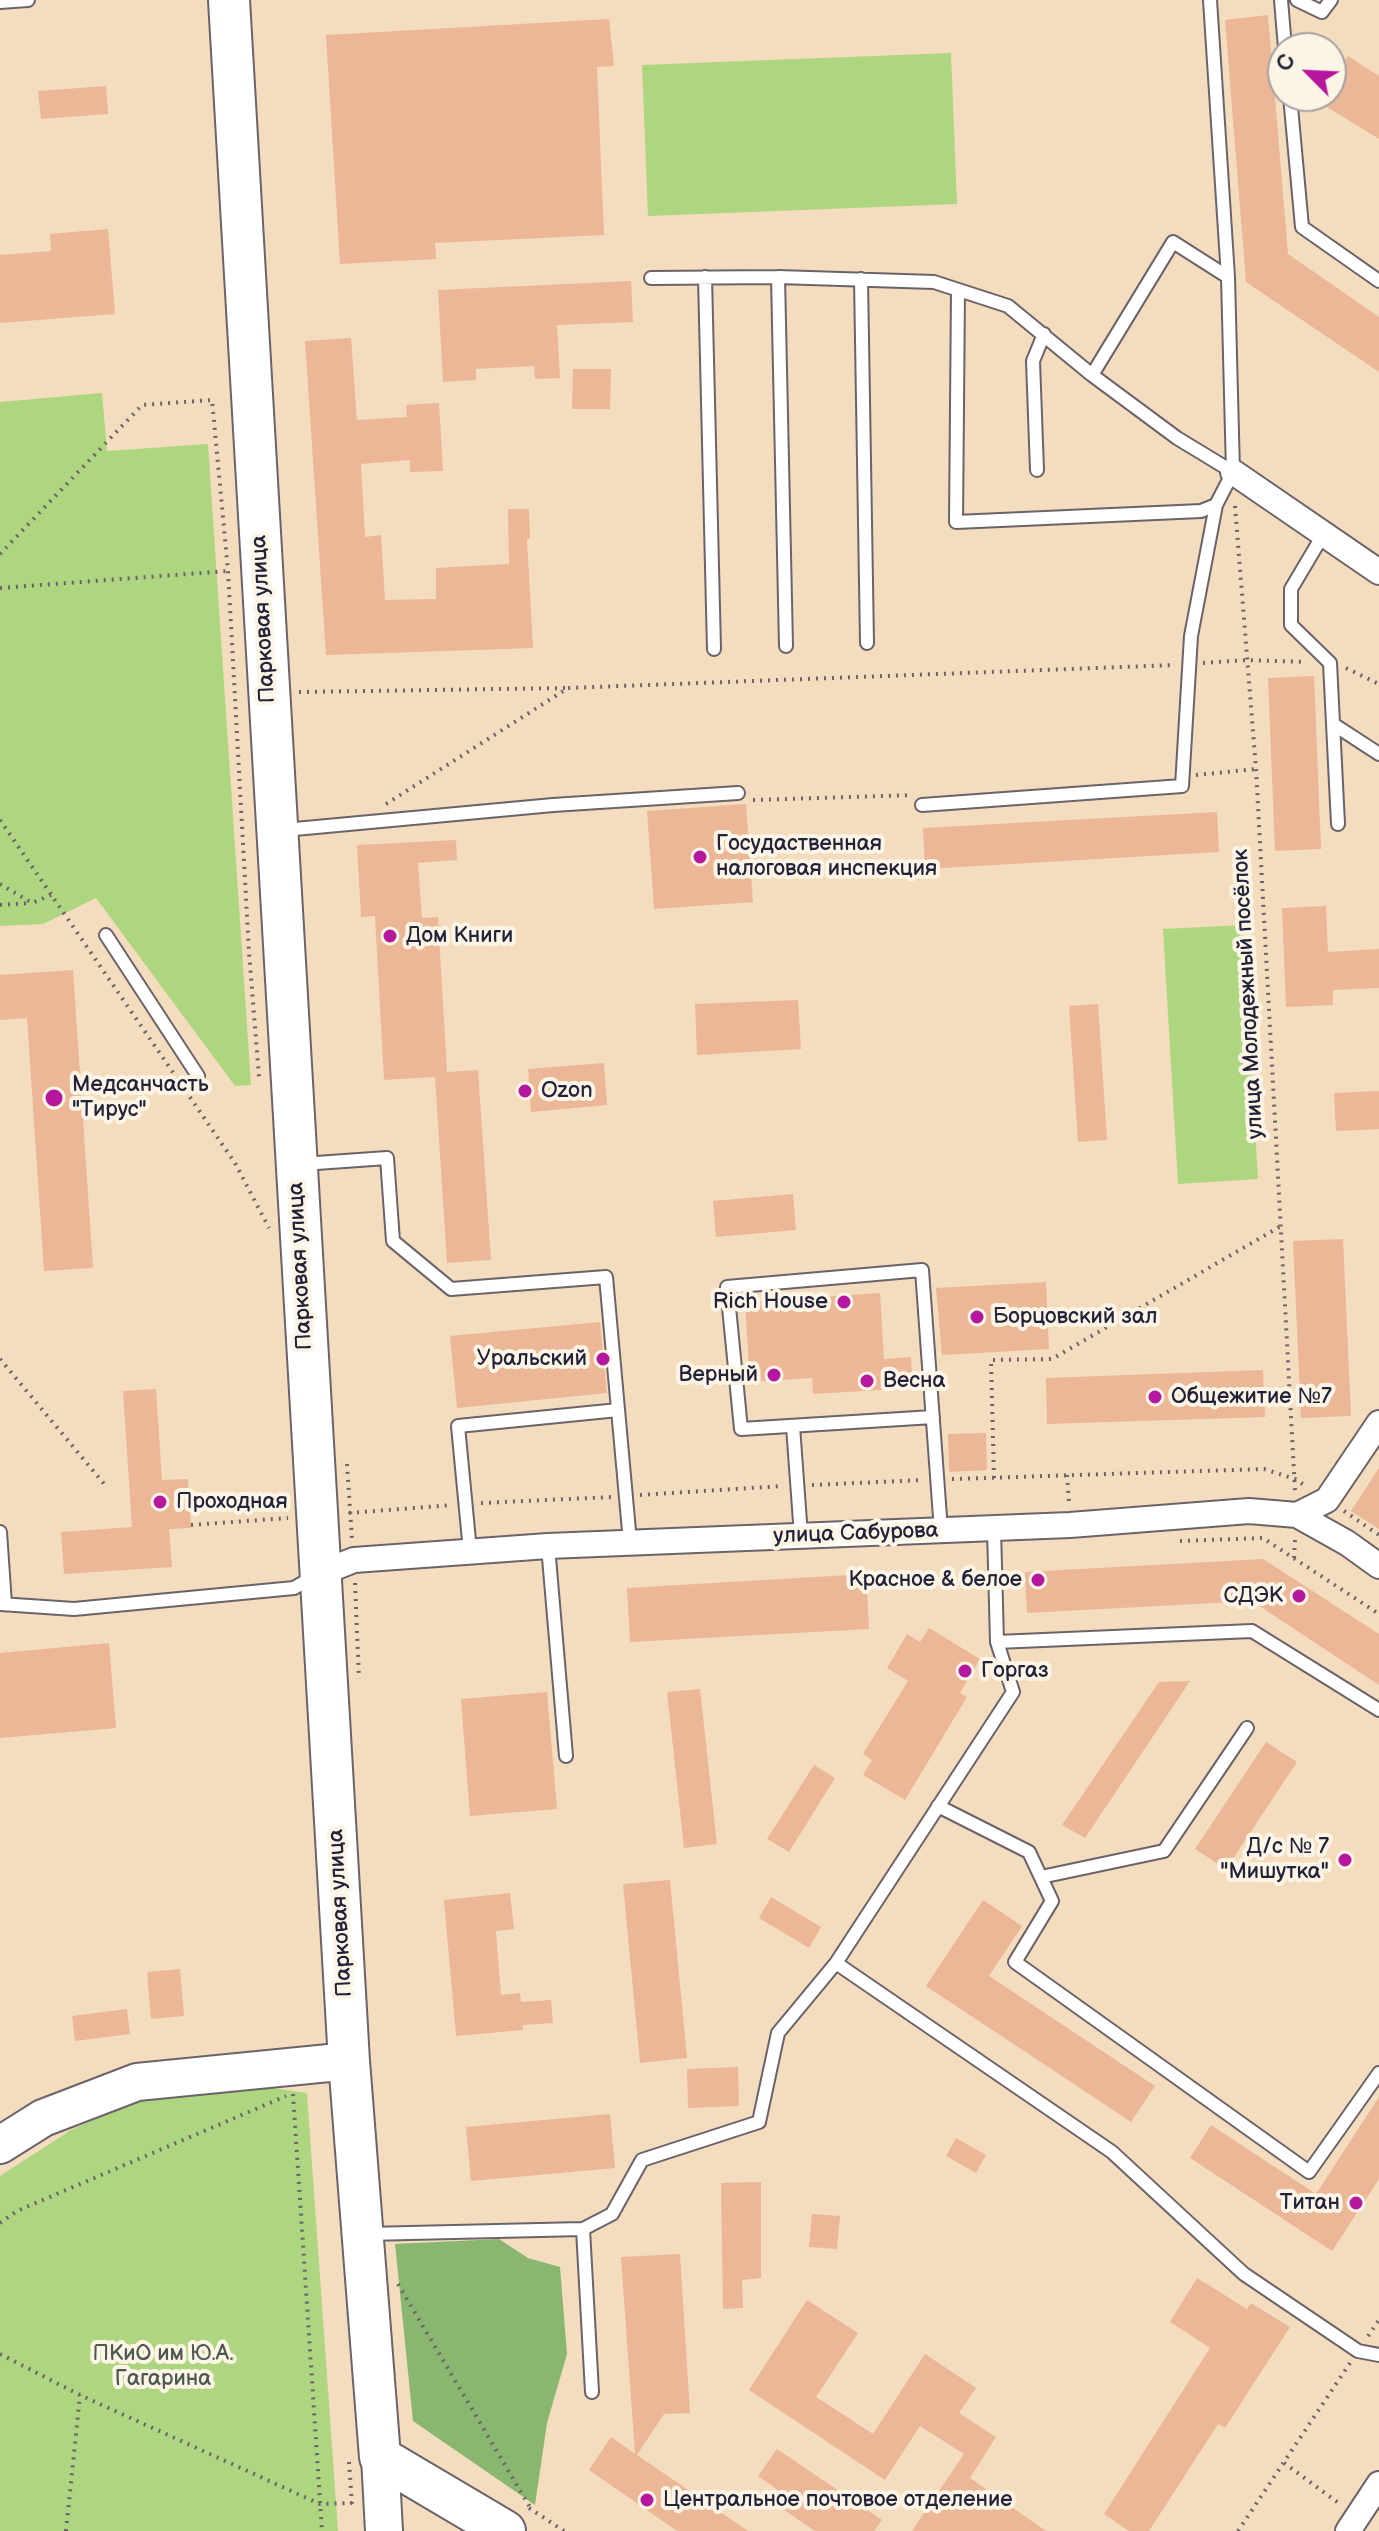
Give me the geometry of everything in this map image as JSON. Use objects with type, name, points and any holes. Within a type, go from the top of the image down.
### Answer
[{"type":"main road","name":"Парковая улица","points":[[229,0],[349,2061],[380,2457]]},
{"type":"main road","points":[[380,2457],[518,2520]]},
{"type":"street","points":[[1233,472],[1379,572]]},
{"type":"street","points":[[1297,1515],[1327,1500],[1379,1423]]},
{"type":"street","name":"улица Сабурова","points":[[321,1573],[354,1560],[470,1551],[994,1529],[1249,1511],[1297,1515],[1347,1543],[1379,1566]]},
{"type":"street","points":[[0,2145],[43,2118],[137,2082],[349,2061]]},
{"type":"street","name":"Парковая улица","points":[[380,2457],[384,2531]]},
{"type":"street","points":[[1353,2524],[1379,2484]]},
{"type":"lane","points":[[0,2],[28,0]]},
{"type":"lane","points":[[922,805],[1182,786],[1188,664],[1216,505],[1233,472],[1228,277],[1210,0]]},
{"type":"lane","points":[[1281,0],[1284,32]]},
{"type":"lane","points":[[1297,0],[1322,12],[1331,0]]},
{"type":"lane","points":[[1291,112],[1302,227],[1379,281]]},
{"type":"lane","points":[[1092,375],[1173,242],[1228,277]]},
{"type":"lane","points":[[705,277],[714,649]]},
{"type":"lane","points":[[651,278],[778,277],[934,282],[1008,306],[1092,375],[1177,438],[1233,472]]},
{"type":"lane","points":[[778,277],[786,646]]},
{"type":"lane","points":[[861,279],[867,643]]},
{"type":"lane","points":[[958,290],[956,522],[1201,511],[1216,505]]},
{"type":"lane","points":[[1037,470],[1033,361],[1044,334]]},
{"type":"lane","points":[[1323,535],[1291,589],[1291,625],[1330,663],[1338,824]]},
{"type":"lane","points":[[1333,724],[1379,754]]},
{"type":"lane","points":[[277,831],[553,805],[743,797]]},
{"type":"lane","points":[[106,935],[198,1076]]},
{"type":"lane","points":[[296,1165],[387,1158],[393,1241],[451,1289],[606,1277],[630,1542]]},
{"type":"lane","points":[[933,1417],[741,1429],[727,1287],[922,1270],[933,1417],[941,1531]]},
{"type":"lane","points":[[470,1551],[458,1426],[618,1410]]},
{"type":"lane","points":[[793,1426],[801,1536]]},
{"type":"lane","points":[[364,2234],[583,2229],[612,2214],[642,2160],[759,2122],[778,2033],[836,1963],[1013,1692],[997,1642],[994,1529]]},
{"type":"lane","points":[[0,1532],[3,1604],[74,1609],[223,1597],[294,1588],[321,1573]]},
{"type":"lane","points":[[548,1546],[566,1756]]},
{"type":"lane","points":[[997,1642],[1252,1631],[1379,1710]]},
{"type":"lane","points":[[1041,1877],[1164,1851],[1247,1728]]},
{"type":"lane","points":[[938,1806],[1029,1852],[1052,1901],[1015,1962],[1309,2172],[1379,2073]]},
{"type":"lane","points":[[836,1963],[1112,2152],[1244,2274],[1358,2351],[1379,2355]]},
{"type":"lane","points":[[583,2229],[592,2392]]},
{"type":"path","points":[[0,554],[142,405],[212,400],[228,571],[259,1078]]},
{"type":"path","name":"улица Молодежный посёлок","points":[[1233,472],[1256,769],[1297,1515]]},
{"type":"path","points":[[0,588],[228,571]]},
{"type":"path","points":[[296,692],[568,688],[1247,660]]},
{"type":"path","points":[[352,825],[568,688]]},
{"type":"path","points":[[1182,776],[1256,769]]},
{"type":"path","points":[[743,797],[912,795]]},
{"type":"path","points":[[0,820],[235,1163],[273,1235],[271,1219]]},
{"type":"path","points":[[0,884],[32,903]]},
{"type":"path","points":[[0,905],[32,903],[53,894]]},
{"type":"path","points":[[994,1478],[991,1360],[1052,1359],[1281,1226]]},
{"type":"path","points":[[0,1359],[105,1485]]},
{"type":"path","points":[[289,1518],[290,1532]]},
{"type":"path","points":[[1167,1541],[1263,1538],[1379,1614]]},
{"type":"path","points":[[0,2223],[17,2211],[293,2094],[298,2086]]},
{"type":"path","points":[[293,2094],[322,2531]]},
{"type":"path","points":[[394,2277],[518,2520]]},
{"type":"path","points":[[1238,2531],[1379,2320]]},
{"type":"path","points":[[0,2354],[80,2395],[320,2504],[352,2503]]},
{"type":"path","points":[[66,2531],[80,2395]]},
{"type":"path","points":[[1284,2463],[1353,2524]]},
{"type":"green space","points":[[951,53],[957,204],[648,216],[642,65]]},
{"type":"green space","points":[[102,393],[107,451],[208,444],[251,1085],[235,1086],[96,898],[43,924],[0,926],[0,402]]},
{"type":"green space","points":[[1243,925],[1258,1179],[1178,1184],[1163,929]]},
{"type":"green space","name":"ПКиО им Ю.А. Гагарина","points":[[259,2086],[307,2093],[338,2531],[0,2531],[0,2176],[71,2130],[151,2095]]},
{"type":"green space","points":[[499,2239],[528,2258],[560,2267],[567,2354],[547,2423],[535,2505],[413,2421],[395,2244]]},
{"type":"building","points":[[1268,15],[1267,112],[1276,112],[1288,254],[1379,317],[1379,372],[1246,282],[1225,20]]},
{"type":"building","points":[[609,19],[614,66],[597,67],[604,235],[435,243],[436,259],[340,264],[326,35]]},
{"type":"building","points":[[1347,58],[1379,76],[1379,139],[1335,112],[1347,112]]},
{"type":"building","points":[[106,86],[108,114],[41,119],[38,91]]},
{"type":"building","points":[[108,229],[115,314],[0,323],[0,255],[51,251],[50,234]]},
{"type":"building","points":[[631,281],[633,322],[557,325],[560,378],[535,379],[534,366],[476,369],[476,380],[443,382],[438,290]]},
{"type":"building","points":[[351,338],[357,420],[407,417],[406,405],[439,403],[443,471],[410,472],[410,460],[361,464],[365,537],[381,535],[385,600],[436,599],[436,568],[509,564],[508,509],[529,509],[530,539],[527,539],[533,648],[326,655],[305,341]]},
{"type":"building","points":[[573,369],[611,369],[610,409],[572,409]]},
{"type":"building","points":[[1314,676],[1321,849],[1275,851],[1268,678]]},
{"type":"building","name":"Госудаственная налоговая инспекция","points":[[746,804],[753,902],[654,909],[647,811]]},
{"type":"building","points":[[1217,812],[1219,852],[925,869],[923,828]]},
{"type":"building","points":[[456,840],[457,860],[418,863],[422,918],[438,917],[447,1072],[478,1070],[491,1260],[447,1263],[435,1077],[384,1080],[375,916],[361,917],[357,845]]},
{"type":"building","points":[[1326,906],[1328,952],[1379,949],[1379,988],[1333,990],[1333,1005],[1286,1007],[1282,908]]},
{"type":"building","points":[[73,970],[93,1268],[44,1271],[27,1018],[0,1020],[0,975]]},
{"type":"building","points":[[798,1000],[801,1049],[697,1055],[695,1004]]},
{"type":"building","points":[[1098,1004],[1107,1140],[1078,1142],[1069,1006]]},
{"type":"building","points":[[604,1063],[607,1105],[531,1112],[528,1069]]},
{"type":"building","points":[[1379,1091],[1379,1129],[1336,1131],[1334,1093]]},
{"type":"building","points":[[793,1194],[796,1230],[716,1237],[713,1201]]},
{"type":"building","points":[[1343,1239],[1351,1416],[1301,1418],[1293,1241]]},
{"type":"building","points":[[1046,1282],[1049,1349],[942,1355],[936,1288]]},
{"type":"building","points":[[880,1293],[884,1359],[911,1357],[913,1388],[813,1394],[812,1378],[750,1382],[745,1302]]},
{"type":"building","points":[[600,1322],[607,1393],[457,1408],[450,1336]]},
{"type":"building","name":"Общежитие №7","points":[[1263,1370],[1265,1417],[1047,1424],[1046,1378]]},
{"type":"building","name":"Проходная","points":[[156,1389],[162,1480],[188,1479],[191,1528],[169,1529],[172,1567],[64,1574],[61,1532],[132,1527],[123,1391]]},
{"type":"building","points":[[986,1433],[987,1470],[949,1472],[948,1434]]},
{"type":"building","points":[[1379,1468],[1379,1529],[1351,1511]]},
{"type":"building","points":[[1263,1559],[1379,1634],[1379,1685],[1252,1601],[1027,1613],[1025,1572]]},
{"type":"building","points":[[866,1574],[869,1629],[630,1642],[627,1588]]},
{"type":"building","points":[[929,1628],[980,1659],[960,1693],[967,1697],[905,1800],[863,1775],[872,1760],[863,1754],[908,1681],[887,1668],[907,1634],[920,1642]]},
{"type":"building","points":[[109,1643],[116,1728],[0,1738],[0,1653]]},
{"type":"building","points":[[1190,1681],[1085,1838],[1062,1825],[1159,1682]]},
{"type":"building","points":[[700,1689],[717,1844],[684,1848],[667,1692]]},
{"type":"building","points":[[547,1692],[557,1809],[470,1816],[461,1699]]},
{"type":"building","points":[[1266,1742],[1297,1762],[1226,1869],[1195,1849]]},
{"type":"building","points":[[814,1765],[835,1778],[789,1852],[767,1839]]},
{"type":"building","points":[[670,1880],[687,2058],[640,2063],[623,1884]]},
{"type":"building","points":[[510,1893],[514,1929],[496,1931],[501,1995],[520,1993],[521,2002],[551,2000],[553,2023],[523,2025],[523,2030],[456,2036],[444,1900]]},
{"type":"building","points":[[771,1897],[821,1927],[809,1948],[759,1918]]},
{"type":"building","points":[[983,1900],[1022,1926],[989,1976],[1155,2086],[1131,2122],[926,1986]]},
{"type":"building","points":[[180,1969],[184,2016],[151,2019],[147,1972]]},
{"type":"building","points":[[127,2009],[130,2034],[75,2041],[72,2016]]},
{"type":"building","points":[[738,2067],[739,2106],[688,2108],[687,2069]]},
{"type":"building","points":[[1379,2097],[1379,2179],[1332,2251],[1190,2158],[1211,2125],[1316,2194]]},
{"type":"building","points":[[610,2114],[615,2168],[471,2181],[466,2127]]},
{"type":"building","points":[[956,2138],[986,2155],[976,2173],[946,2156]]},
{"type":"building","points":[[761,2182],[761,2278],[742,2280],[743,2308],[723,2309],[721,2183]]},
{"type":"building","points":[[812,2214],[840,2216],[837,2249],[809,2247]]},
{"type":"building","points":[[680,2254],[690,2413],[664,2414],[637,2455],[748,2531],[677,2531],[589,2470],[611,2437],[635,2454],[621,2257]]},
{"type":"building","points":[[1197,2278],[1247,2309],[1251,2303],[1290,2327],[1225,2428],[1218,2424],[1149,2531],[1129,2531],[1104,2514],[1210,2348],[1170,2322]]},
{"type":"building","points":[[807,2300],[858,2333],[816,2397],[873,2434],[925,2354],[976,2388],[959,2413],[996,2437],[970,2478],[1046,2531],[912,2531],[964,2454],[920,2426],[885,2480],[749,2390]]},
{"type":"building","points":[[777,2449],[882,2520],[874,2531],[815,2531],[771,2501],[778,2490],[758,2476]]},
{"type":"place","name":"Госудаственная налоговая инспекция","points":[[700,857]]},
{"type":"place","name":"Дом Книги","points":[[390,936]]},
{"type":"place","name":"Ozon","points":[[525,1091]]},
{"type":"place","name":"Медсанчасть \"Тирус\"","points":[[54,1098]]},
{"type":"place","name":"Rich House","points":[[844,1302]]},
{"type":"place","name":"Борцовский зал","points":[[977,1317]]},
{"type":"place","name":"Уральский","points":[[603,1359]]},
{"type":"place","name":"Верный","points":[[774,1375]]},
{"type":"place","name":"Весна","points":[[867,1381]]},
{"type":"place","name":"Общежитие №7","points":[[1155,1397]]},
{"type":"place","name":"Проходная","points":[[160,1502]]},
{"type":"place","name":"Красное & белое","points":[[1038,1580]]},
{"type":"place","name":"СДЭК","points":[[1299,1596]]},
{"type":"place","name":"Горгаз","points":[[965,1671]]},
{"type":"place","name":"Д/с № 7 \"Мишутка\"","points":[[1345,1860]]},
{"type":"place","name":"Титан","points":[[1356,2203]]},
{"type":"place","name":"Центральное почтовое отделение","points":[[647,2500]]}]
